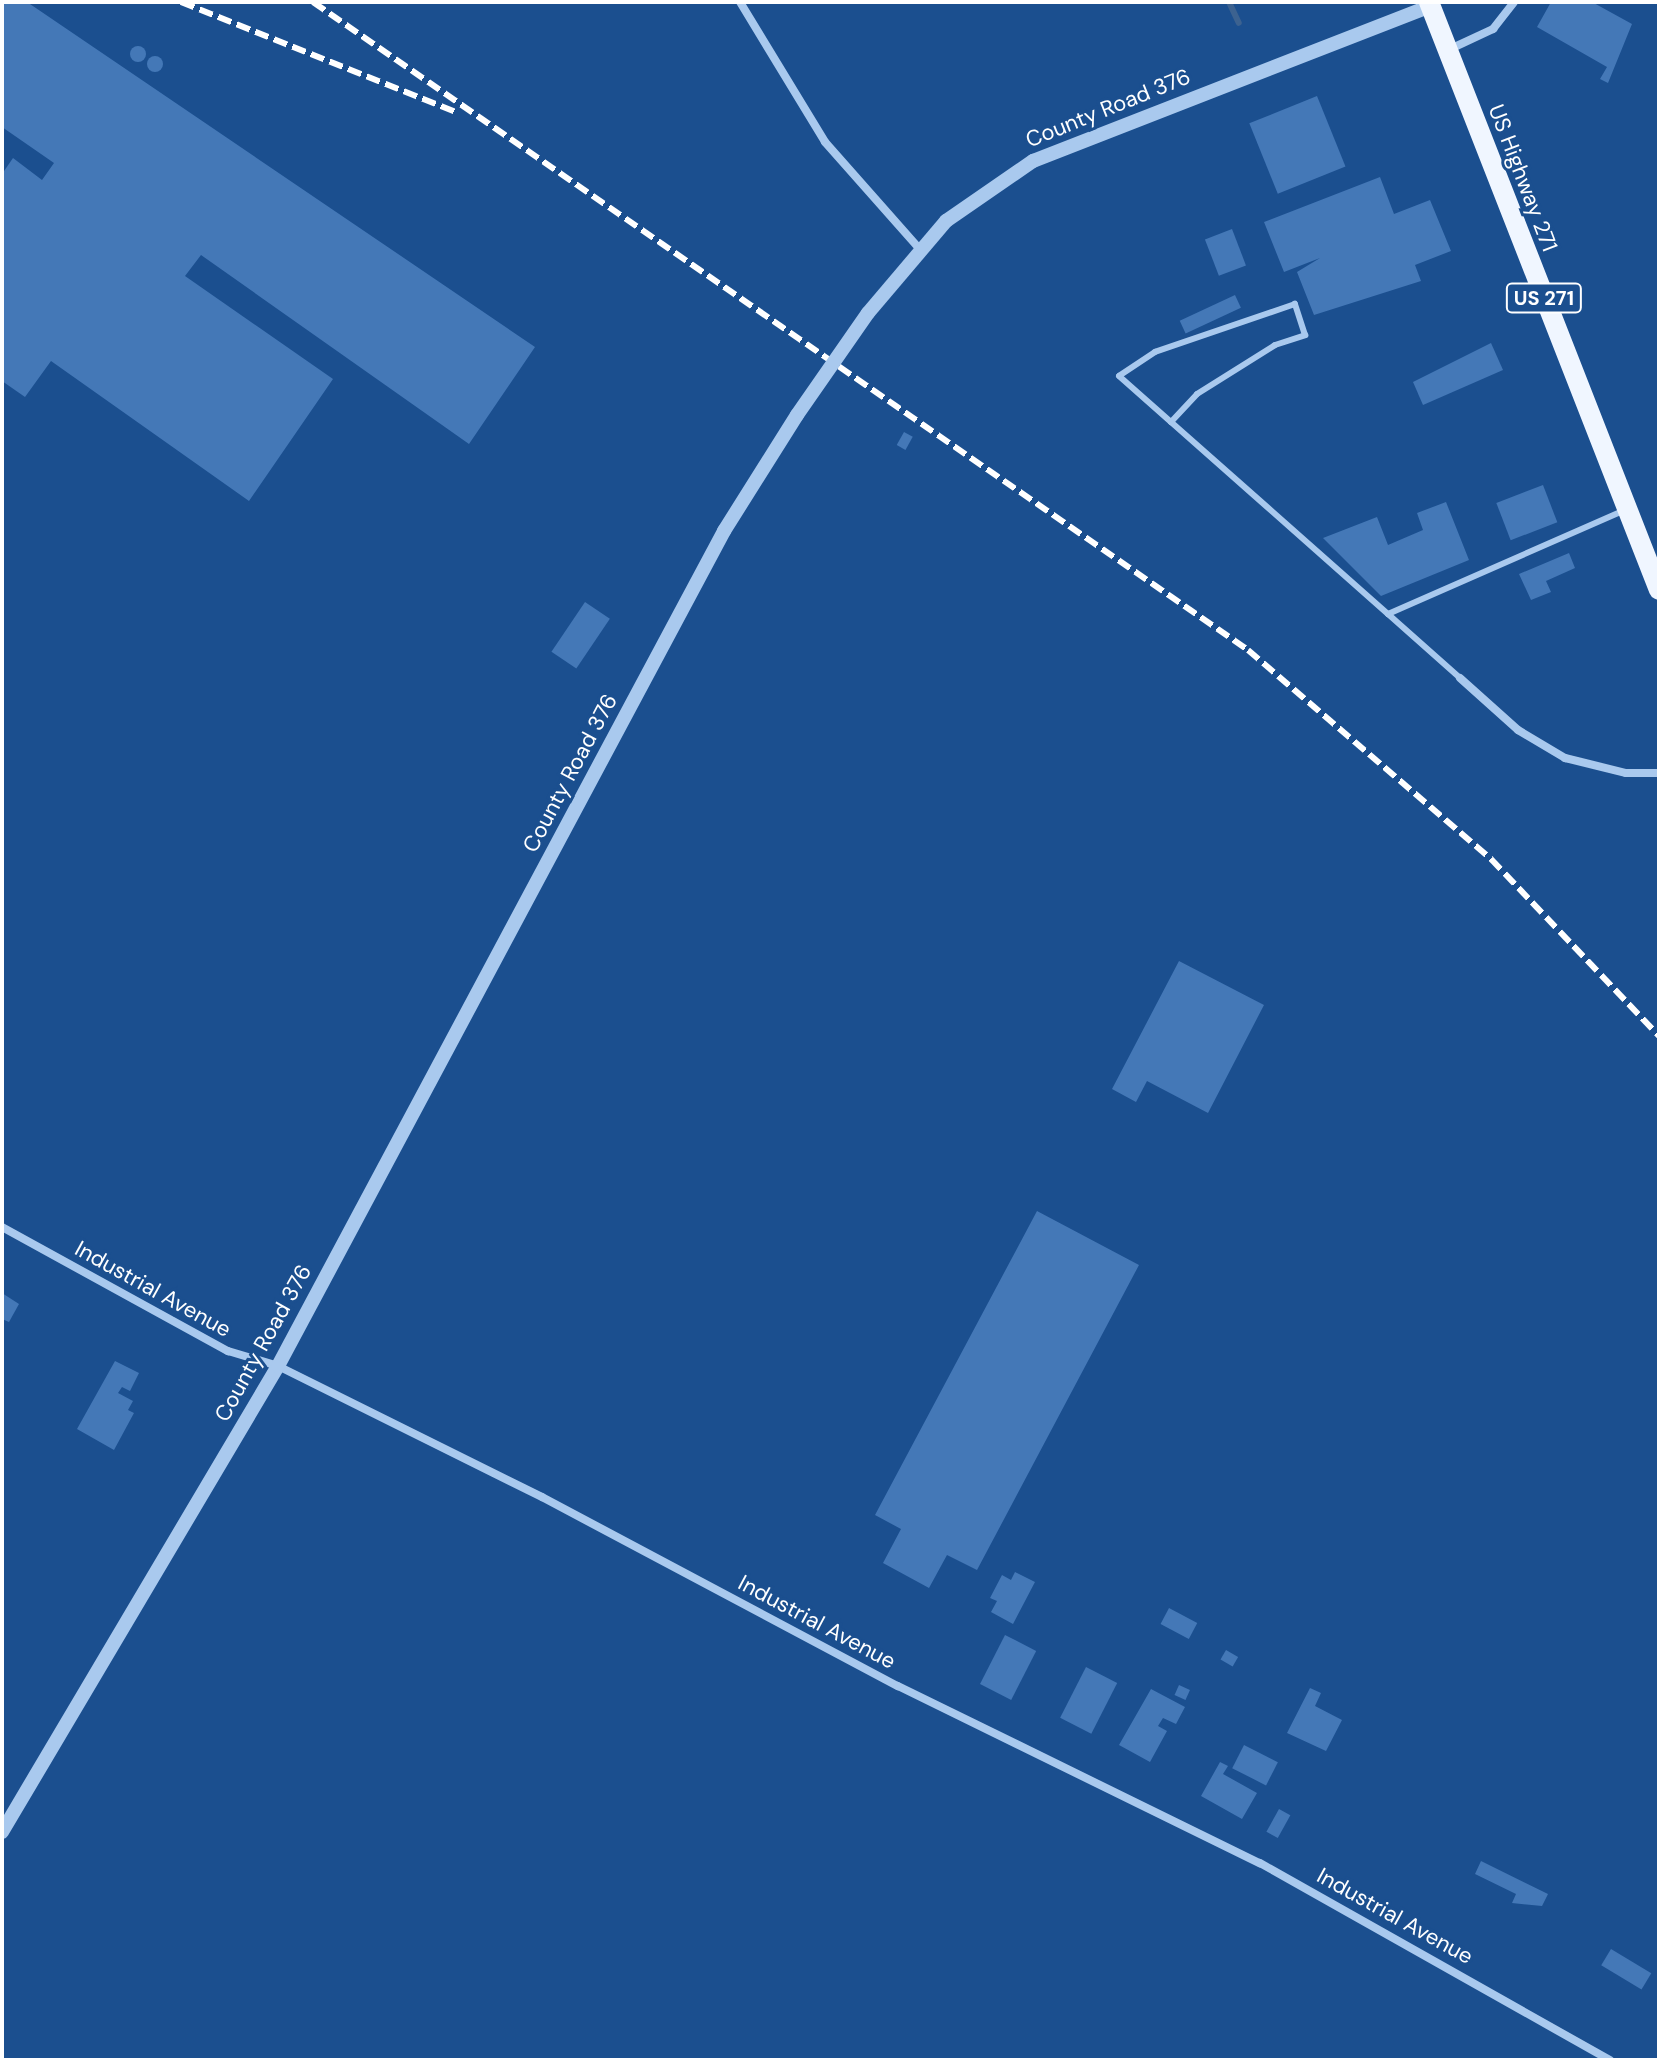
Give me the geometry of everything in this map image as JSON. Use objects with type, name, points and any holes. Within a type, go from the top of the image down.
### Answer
[{"type":"main road","name":"US Highway 271","points":[[1430,4],[1659,590]]},
{"type":"street","points":[[740,2],[825,142],[918,247]]},
{"type":"street","points":[[1448,50],[1493,29],[1514,2]]},
{"type":"street","name":"County Road 376","points":[[2,1832],[278,1366],[724,531],[797,415],[918,247],[1001,179],[1060,147],[1430,4]]},
{"type":"street","points":[[1460,678],[1518,730],[1565,758],[1626,773],[1659,773]]},
{"type":"street","name":"Industrial Avenue","points":[[2,1227],[228,1351],[278,1366],[1260,1863],[1610,2060]]},
{"type":"lane","points":[[1171,422],[1197,394],[1275,345],[1305,335],[1295,304],[1155,352],[1119,376],[1460,678]]},
{"type":"lane","points":[[1388,614],[1626,509]]},
{"type":"building","points":[[2,2],[27,2],[535,347],[469,444],[201,255],[185,276],[333,379],[249,501],[51,361],[25,397],[2,381],[2,174],[13,158],[42,180],[54,163],[2,127]]},
{"type":"building","points":[[1551,2],[1592,2],[1632,24],[1608,83],[1600,79],[1607,67],[1537,27]]},
{"type":"building","points":[[135,46],[141,46],[146,54],[144,60],[135,62],[130,57],[130,51]]},
{"type":"building","points":[[152,56],[158,56],[163,64],[161,70],[152,72],[147,67],[147,61]]},
{"type":"building","points":[[1317,96],[1345,166],[1278,194],[1249,123]]},
{"type":"building","points":[[1380,177],[1394,214],[1430,200],[1451,251],[1415,265],[1421,281],[1314,315],[1297,272],[1320,258],[1284,272],[1264,222]]},
{"type":"building","points":[[1232,229],[1246,265],[1219,276],[1205,239]]},
{"type":"building","points":[[1235,295],[1241,308],[1186,333],[1180,321]]},
{"type":"building","points":[[1491,343],[1503,370],[1423,405],[1413,382]]},
{"type":"building","points":[[904,432],[913,437],[905,450],[897,445]]},
{"type":"building","points":[[1543,485],[1557,522],[1511,540],[1496,503]]},
{"type":"building","points":[[1446,502],[1469,560],[1381,596],[1323,538],[1377,517],[1388,545],[1423,530],[1417,513]]},
{"type":"building","points":[[1569,553],[1575,568],[1546,581],[1551,592],[1531,600],[1519,574]]},
{"type":"building","points":[[585,602],[610,619],[576,669],[551,652]]},
{"type":"building","points":[[1179,961],[1264,1005],[1208,1113],[1147,1081],[1136,1102],[1112,1089]]},
{"type":"building","points":[[1037,1211],[1139,1265],[977,1570],[947,1555],[929,1588],[883,1563],[901,1529],[875,1515]]},
{"type":"building","points":[[2,1293],[19,1304],[9,1322],[2,1319]]},
{"type":"building","points":[[115,1361],[139,1373],[130,1391],[122,1387],[118,1393],[133,1401],[128,1410],[134,1413],[114,1450],[77,1429]]},
{"type":"building","points":[[1015,1572],[1035,1582],[1013,1624],[991,1612],[997,1601],[990,1598],[1002,1575],[1011,1580]]},
{"type":"building","points":[[1169,1608],[1197,1623],[1189,1639],[1161,1624]]},
{"type":"building","points":[[1005,1635],[1036,1651],[1011,1700],[980,1684]]},
{"type":"building","points":[[1226,1650],[1238,1657],[1233,1667],[1220,1660]]},
{"type":"building","points":[[1086,1667],[1117,1683],[1091,1734],[1060,1718]]},
{"type":"building","points":[[1179,1685],[1190,1690],[1185,1700],[1175,1695]]},
{"type":"building","points":[[1310,1688],[1321,1693],[1315,1706],[1342,1720],[1326,1751],[1287,1733]]},
{"type":"building","points":[[1151,1689],[1185,1707],[1176,1724],[1163,1718],[1158,1726],[1167,1731],[1150,1762],[1119,1745]]},
{"type":"building","points":[[1244,1745],[1278,1762],[1266,1785],[1232,1768]]},
{"type":"building","points":[[1220,1762],[1228,1766],[1223,1774],[1257,1793],[1242,1819],[1201,1796]]},
{"type":"building","points":[[1279,1809],[1290,1815],[1278,1838],[1266,1832]]},
{"type":"building","points":[[1481,1861],[1548,1894],[1542,1906],[1512,1903],[1516,1894],[1475,1874]]},
{"type":"building","points":[[1611,1949],[1651,1973],[1642,1989],[1601,1965]]},
{"type":"waterway","points":[[1229,2],[1239,23]]},
{"type":"railway","points":[[181,2],[458,113]]},
{"type":"railway","points":[[313,2],[1248,650],[1491,859],[1659,1036]]}]
